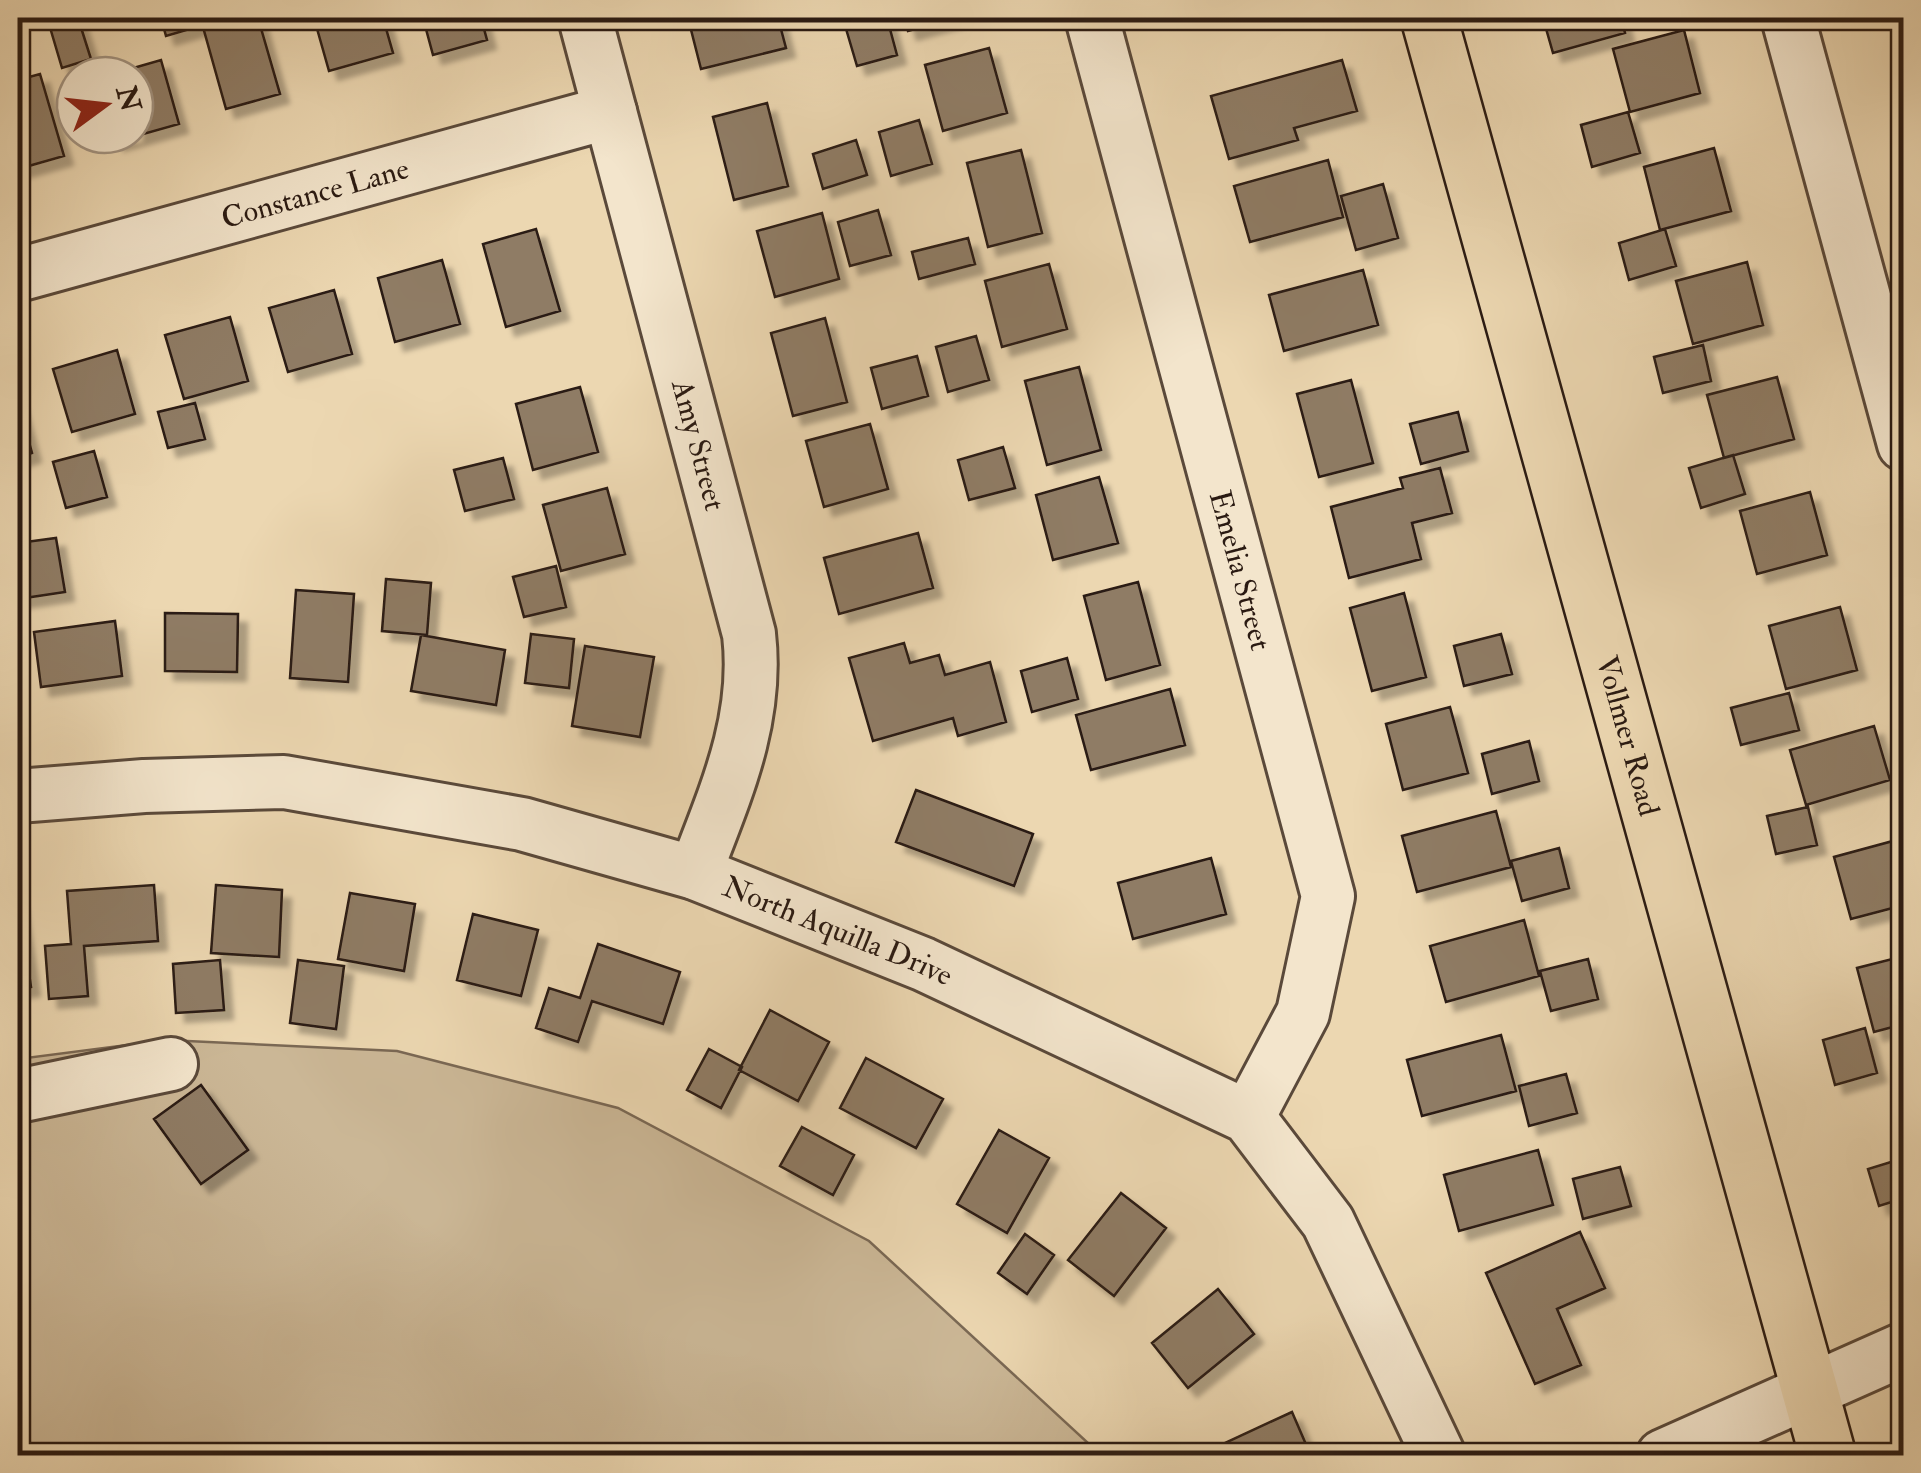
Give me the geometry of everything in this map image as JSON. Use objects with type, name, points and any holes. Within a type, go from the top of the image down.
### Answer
[{"type":"main road","name":"Vollmer Road","points":[[1429,18],[1828,1456]]},
{"type":"street","name":"Amy Street","points":[[584,18],[749,634],[753,670],[748,721],[696,873]]},
{"type":"street","points":[[1788,18],[1891,350],[1904,444]]},
{"type":"street","name":"Emelia Street","points":[[1104,21],[1328,896],[1303,1012],[1248,1117]]},
{"type":"street","name":"Constance Lane","points":[[18,275],[610,112]]},
{"type":"street","name":"North Aquilla Drive","points":[[18,796],[144,786],[284,782],[522,824],[696,873],[923,964],[1248,1117],[1328,1222],[1439,1456]]},
{"type":"street","points":[[18,1096],[172,1064]]},
{"type":"street","points":[[1663,1456],[1904,1348]]},
{"type":"shaded area","points":[[166,1040],[397,1051],[618,1108],[869,1241],[1101,1455],[18,1455],[18,1059]]},
{"type":"building","points":[[78,18],[90,55],[58,55],[49,24]]},
{"type":"building","points":[[161,18],[205,18],[207,24],[166,36]]},
{"type":"building","points":[[235,18],[258,18],[280,94],[226,109],[203,27]]},
{"type":"building","points":[[314,18],[383,18],[393,53],[329,71]]},
{"type":"building","points":[[423,18],[481,18],[487,40],[433,55]]},
{"type":"building","points":[[688,18],[778,18],[786,48],[701,69]]},
{"type":"building","points":[[887,18],[897,55],[857,66],[844,22]]},
{"type":"building","points":[[904,18],[955,18],[908,31]]},
{"type":"building","points":[[1543,18],[1621,18],[1625,33],[1553,53]]},
{"type":"building","points":[[1684,30],[1700,93],[1630,112],[1613,49]]},
{"type":"building","points":[[989,48],[1007,113],[943,131],[925,65]]},
{"type":"building","points":[[161,60],[179,124],[155,131],[155,62]]},
{"type":"building","points":[[1342,60],[1357,111],[1294,128],[1298,140],[1229,159],[1211,96]]},
{"type":"building","points":[[40,74],[55,125],[55,155],[64,156],[18,169],[18,80]]},
{"type":"building","points":[[767,103],[788,186],[734,200],[713,117]]},
{"type":"building","points":[[1628,112],[1640,153],[1592,167],[1581,125]]},
{"type":"building","points":[[919,120],[932,164],[891,176],[879,132]]},
{"type":"building","points":[[856,140],[867,175],[823,189],[813,154]]},
{"type":"building","points":[[1714,148],[1731,211],[1660,230],[1644,167]]},
{"type":"building","points":[[1021,150],[1042,233],[988,247],[967,163]]},
{"type":"building","points":[[1328,160],[1343,217],[1250,242],[1234,186]]},
{"type":"building","points":[[1383,184],[1398,238],[1356,250],[1341,196]]},
{"type":"building","points":[[878,210],[891,255],[850,266],[838,222]]},
{"type":"building","points":[[822,213],[839,279],[775,297],[757,231]]},
{"type":"building","points":[[536,229],[560,311],[506,327],[483,244]]},
{"type":"building","points":[[1665,229],[1676,266],[1629,280],[1619,243]]},
{"type":"building","points":[[968,238],[975,264],[919,279],[912,252]]},
{"type":"building","points":[[442,260],[460,324],[395,342],[378,278]]},
{"type":"building","points":[[1747,262],[1763,325],[1693,344],[1676,281]]},
{"type":"building","points":[[1049,264],[1067,329],[1002,347],[985,281]]},
{"type":"building","points":[[1363,270],[1378,325],[1284,351],[1269,295]]},
{"type":"building","points":[[334,290],[352,354],[288,372],[269,308]]},
{"type":"building","points":[[230,317],[248,381],[184,399],[165,335]]},
{"type":"building","points":[[825,318],[847,402],[793,416],[771,333]]},
{"type":"building","points":[[976,336],[989,380],[948,392],[936,347]]},
{"type":"building","points":[[1703,345],[1711,381],[1663,393],[1654,357]]},
{"type":"building","points":[[117,350],[135,414],[72,432],[53,369]]},
{"type":"building","points":[[917,356],[928,396],[882,409],[871,368]]},
{"type":"building","points":[[1079,367],[1101,450],[1047,465],[1025,381]]},
{"type":"building","points":[[1777,377],[1794,439],[1724,458],[1707,395]]},
{"type":"building","points":[[1351,380],[1373,463],[1319,477],[1297,394]]},
{"type":"building","points":[[580,387],[598,452],[533,470],[516,404]]},
{"type":"building","points":[[18,402],[32,453],[18,458]]},
{"type":"building","points":[[195,403],[205,439],[168,448],[158,412]]},
{"type":"building","points":[[1458,412],[1468,451],[1421,464],[1410,424]]},
{"type":"building","points":[[870,424],[888,489],[824,507],[806,441]]},
{"type":"building","points":[[1003,447],[1015,488],[969,500],[958,460]]},
{"type":"building","points":[[94,451],[107,497],[66,508],[53,462]]},
{"type":"building","points":[[1733,455],[1745,494],[1701,508],[1689,468]]},
{"type":"building","points":[[503,458],[514,499],[465,511],[454,470]]},
{"type":"building","points":[[1440,468],[1452,513],[1412,523],[1421,559],[1349,578],[1331,507],[1403,488],[1400,478]]},
{"type":"building","points":[[1099,477],[1118,543],[1053,560],[1036,495]]},
{"type":"building","points":[[607,488],[625,554],[561,571],[543,505]]},
{"type":"building","points":[[1810,492],[1827,555],[1757,574],[1740,511]]},
{"type":"building","points":[[918,533],[933,588],[839,614],[824,558]]},
{"type":"building","points":[[56,538],[65,592],[18,599],[18,543]]},
{"type":"building","points":[[556,566],[566,607],[524,617],[513,577]]},
{"type":"building","points":[[386,579],[431,583],[427,635],[382,631]]},
{"type":"building","points":[[1138,582],[1160,665],[1106,680],[1084,596]]},
{"type":"building","points":[[296,590],[354,594],[348,682],[290,678]]},
{"type":"building","points":[[1404,593],[1426,677],[1372,691],[1350,608]]},
{"type":"building","points":[[1840,607],[1857,670],[1786,689],[1769,626]]},
{"type":"building","points":[[165,613],[238,614],[237,672],[165,671]]},
{"type":"building","points":[[115,621],[122,676],[41,687],[34,632]]},
{"type":"building","points":[[531,634],[574,639],[569,688],[525,683]]},
{"type":"building","points":[[1501,634],[1512,674],[1464,686],[1454,646]]},
{"type":"building","points":[[421,635],[505,650],[496,705],[411,691]]},
{"type":"building","points":[[904,643],[910,663],[939,655],[945,675],[990,662],[1006,722],[958,736],[953,718],[873,741],[849,658]]},
{"type":"building","points":[[585,646],[654,657],[640,737],[572,726]]},
{"type":"building","points":[[1067,658],[1078,699],[1032,712],[1021,671]]},
{"type":"building","points":[[1170,689],[1185,745],[1091,770],[1076,715]]},
{"type":"building","points":[[1789,693],[1799,730],[1741,745],[1731,708]]},
{"type":"building","points":[[1450,707],[1468,773],[1403,790],[1386,724]]},
{"type":"building","points":[[1874,726],[1890,780],[1806,805],[1790,750]]},
{"type":"building","points":[[1529,741],[1539,781],[1492,794],[1482,754]]},
{"type":"building","points":[[916,790],[1033,834],[1014,886],[896,842]]},
{"type":"building","points":[[1808,807],[1817,845],[1776,854],[1767,816]]},
{"type":"building","points":[[1496,811],[1511,867],[1417,892],[1402,836]]},
{"type":"building","points":[[1904,838],[1904,905],[1851,919],[1834,857]]},
{"type":"building","points":[[1559,848],[1569,888],[1522,901],[1511,861]]},
{"type":"building","points":[[1211,858],[1226,914],[1133,939],[1118,883]]},
{"type":"building","points":[[154,885],[158,941],[84,946],[88,996],[49,999],[45,946],[71,944],[67,891]]},
{"type":"building","points":[[216,885],[282,890],[279,957],[211,953]]},
{"type":"building","points":[[350,893],[415,904],[404,971],[338,959]]},
{"type":"building","points":[[18,900],[31,987],[18,989]]},
{"type":"building","points":[[473,914],[538,930],[521,996],[457,980]]},
{"type":"building","points":[[1524,920],[1539,976],[1446,1002],[1430,946]]},
{"type":"building","points":[[598,944],[680,972],[663,1024],[592,1001],[578,1042],[536,1028],[549,988],[580,998]]},
{"type":"building","points":[[1904,956],[1904,1024],[1874,1032],[1857,968]]},
{"type":"building","points":[[1588,959],[1598,999],[1551,1011],[1540,971]]},
{"type":"building","points":[[220,960],[224,1010],[176,1013],[173,964]]},
{"type":"building","points":[[298,960],[344,966],[336,1029],[290,1023]]},
{"type":"building","points":[[770,1010],[829,1042],[798,1101],[739,1070]]},
{"type":"building","points":[[1865,1028],[1877,1073],[1835,1085],[1823,1040]]},
{"type":"building","points":[[1501,1035],[1516,1091],[1422,1116],[1407,1060]]},
{"type":"building","points":[[709,1049],[742,1067],[721,1108],[687,1090]]},
{"type":"building","points":[[866,1058],[943,1099],[916,1148],[840,1108]]},
{"type":"building","points":[[1566,1074],[1577,1113],[1529,1126],[1519,1086]]},
{"type":"building","points":[[201,1085],[248,1150],[201,1184],[154,1119]]},
{"type":"building","points":[[802,1127],[854,1155],[833,1195],[780,1166]]},
{"type":"building","points":[[999,1130],[1049,1158],[1007,1233],[957,1204]]},
{"type":"building","points":[[1538,1150],[1553,1205],[1459,1231],[1444,1175]]},
{"type":"building","points":[[1904,1158],[1904,1198],[1879,1206],[1868,1169]]},
{"type":"building","points":[[1620,1167],[1631,1206],[1583,1219],[1573,1179]]},
{"type":"building","points":[[1121,1193],[1166,1228],[1114,1296],[1068,1260]]},
{"type":"building","points":[[1580,1232],[1605,1288],[1557,1309],[1581,1365],[1535,1384],[1486,1273]]},
{"type":"building","points":[[1025,1234],[1054,1255],[1027,1294],[998,1273]]},
{"type":"building","points":[[1218,1289],[1254,1334],[1188,1388],[1152,1343]]},
{"type":"building","points":[[1292,1412],[1311,1456],[1218,1456],[1214,1448]]}]
